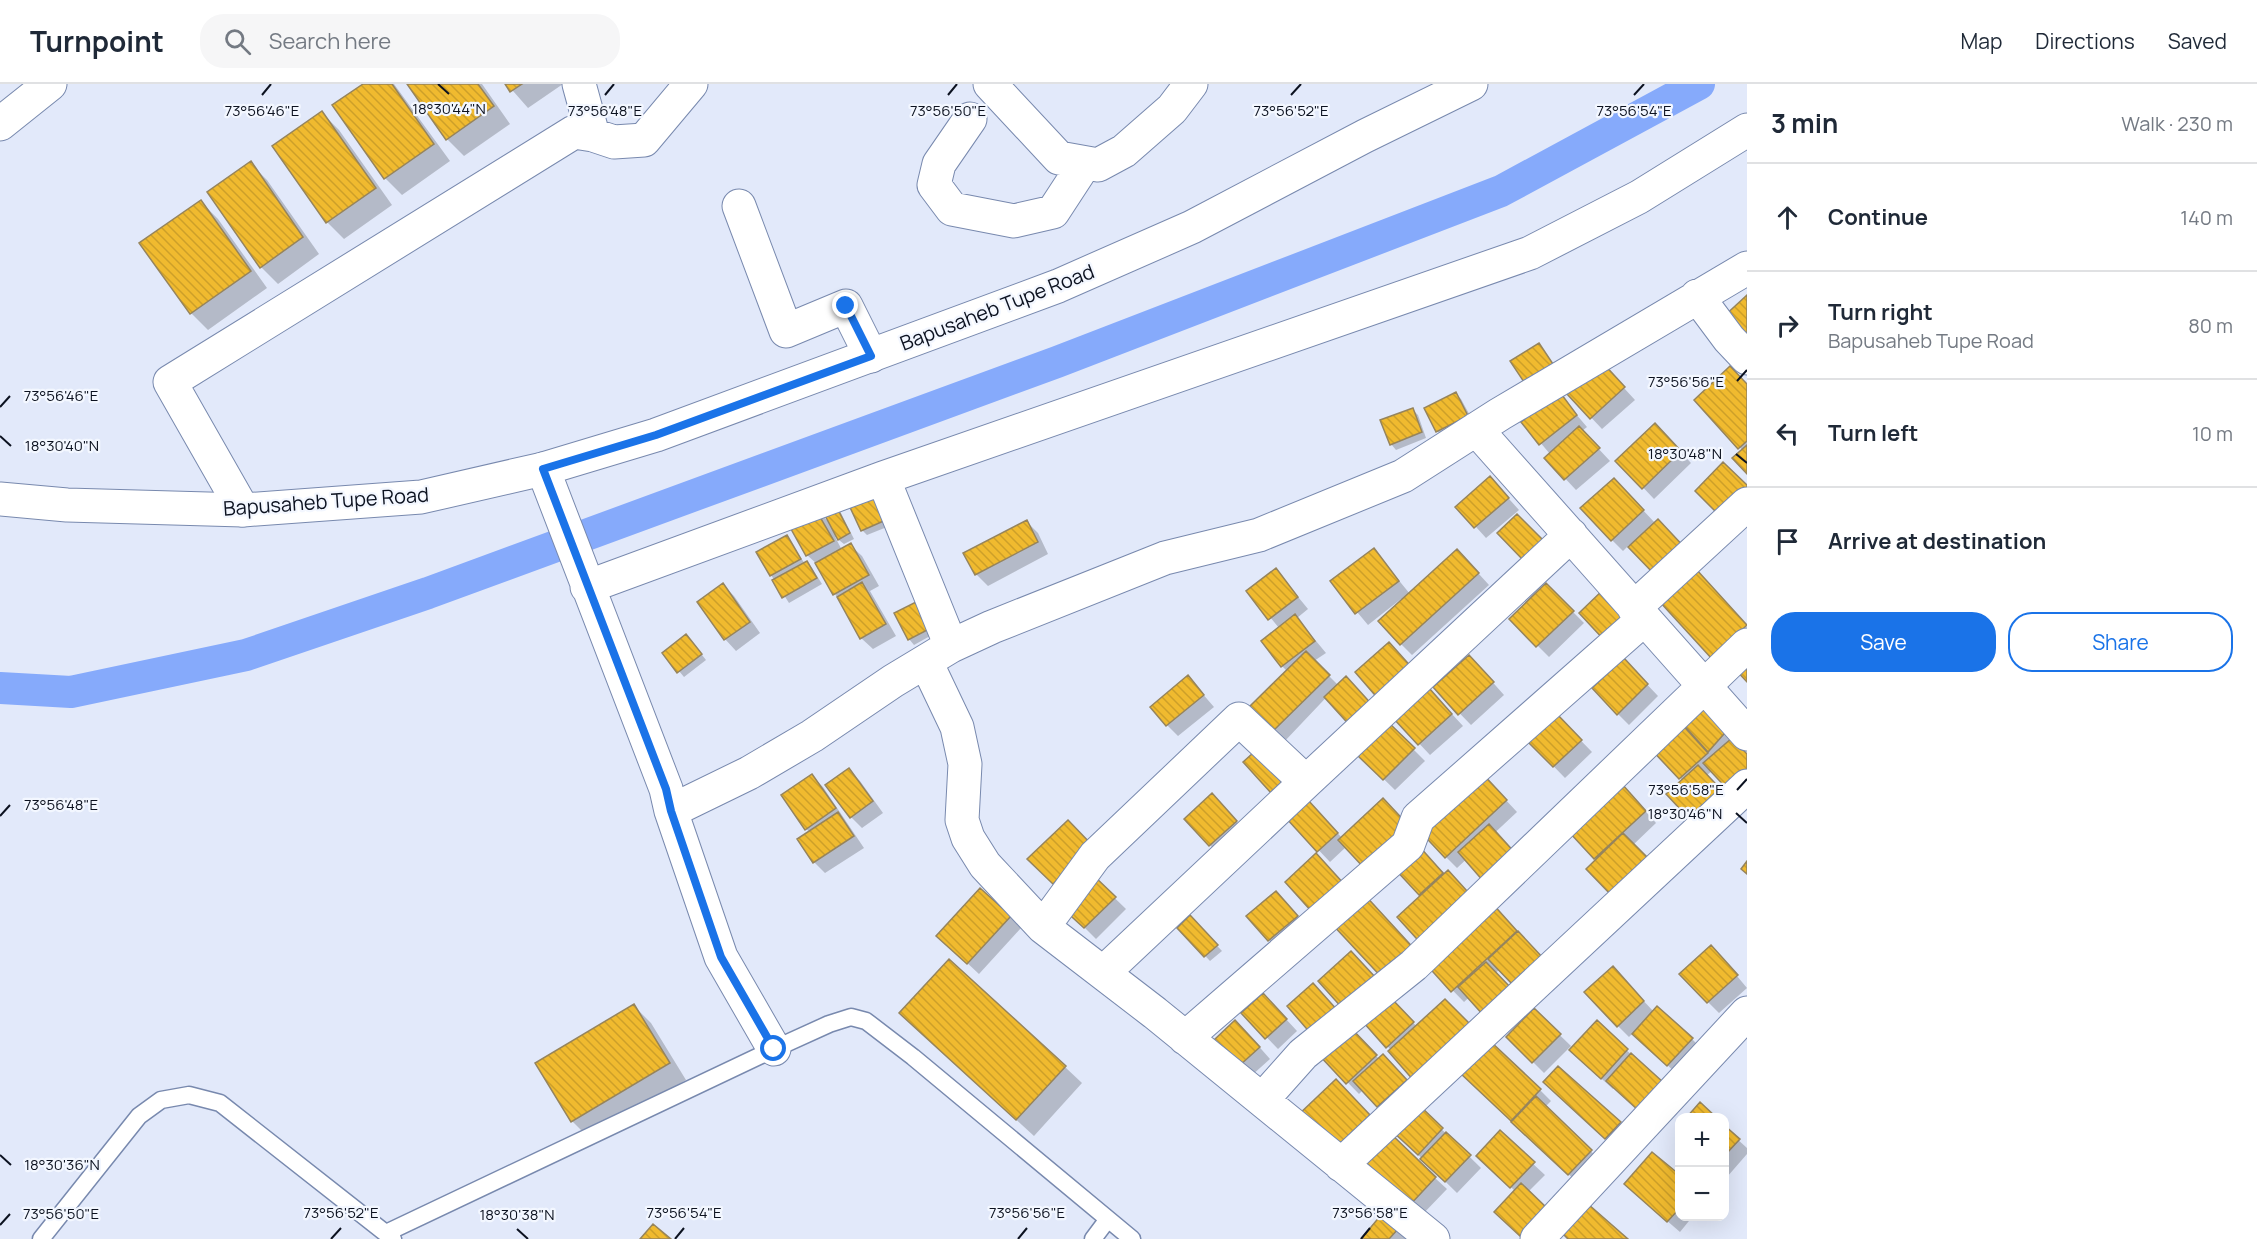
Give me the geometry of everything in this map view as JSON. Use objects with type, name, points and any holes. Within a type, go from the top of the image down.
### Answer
[{"type":"street","points":[[0,124],[50,84]]},
{"type":"street","points":[[579,84],[593,135]]},
{"type":"street","points":[[243,510],[170,382],[574,132],[614,142],[644,140],[691,84]]},
{"type":"street","points":[[990,84],[1059,158],[1098,165],[1124,151],[1172,109],[1191,84]]},
{"type":"street","name":"Bapusaheb Tupe Road","points":[[0,499],[67,505],[243,510],[421,497],[546,477],[1058,286],[1192,227],[1365,136],[1471,84]]},
{"type":"street","points":[[970,119],[939,164],[934,185],[952,208],[1014,221],[1053,212],[1085,163]]},
{"type":"street","points":[[583,576],[884,477],[1530,253],[1639,197],[1747,130]]},
{"type":"street","points":[[739,206],[786,331],[846,306],[871,356]]},
{"type":"street","points":[[671,811],[749,773],[794,747],[939,654],[992,627],[1165,558],[1259,535],[1403,476],[1476,429],[1747,268]]},
{"type":"street","points":[[1697,296],[1729,339],[1747,358]]},
{"type":"street","points":[[1476,429],[1639,613],[1745,728]]},
{"type":"street","points":[[546,477],[666,789],[671,811],[721,957],[774,1049]]},
{"type":"street","points":[[884,477],[939,654],[957,727],[965,764],[962,820],[968,838],[985,865],[1043,927],[1185,1038],[1433,1239]]},
{"type":"street","points":[[1185,1038],[1408,845],[1418,818],[1639,613],[1747,504]]},
{"type":"street","points":[[1103,974],[1571,535]]},
{"type":"street","points":[[1262,1100],[1303,1054],[1414,965],[1747,645]]},
{"type":"street","points":[[1043,927],[1095,856],[1239,719],[1306,782]]},
{"type":"street","points":[[1341,1165],[1747,786]]},
{"type":"street","points":[[1537,1239],[1747,1013]]},
{"type":"lane","points":[[41,1239],[139,1116],[161,1100],[189,1095],[220,1103],[390,1236],[774,1049],[829,1024],[851,1017],[866,1021],[913,1057],[1132,1239]]},
{"type":"lane","points":[[1093,1239],[1108,1219]]},
{"type":"building","points":[[363,84],[392,84],[434,144],[384,179],[332,105]]},
{"type":"building","points":[[407,84],[478,84],[494,106],[446,140]]},
{"type":"building","points":[[505,84],[522,84],[510,92]]},
{"type":"building","points":[[322,111],[376,188],[326,223],[272,146]]},
{"type":"building","points":[[251,161],[303,237],[260,268],[207,192]]},
{"type":"building","points":[[201,200],[251,271],[190,314],[139,243]]},
{"type":"building","points":[[1747,295],[1747,347],[1721,319]]},
{"type":"building","points":[[1539,343],[1555,367],[1526,385],[1510,361]]},
{"type":"building","points":[[1602,362],[1625,387],[1590,419],[1567,394]]},
{"type":"building","points":[[1730,366],[1747,384],[1747,441],[1738,449],[1694,400]]},
{"type":"building","points":[[1559,391],[1577,415],[1539,445],[1521,422]]},
{"type":"building","points":[[1456,392],[1468,416],[1436,432],[1424,408]]},
{"type":"building","points":[[1413,408],[1422,432],[1390,445],[1380,420]]},
{"type":"building","points":[[1655,423],[1681,451],[1642,489],[1615,461]]},
{"type":"building","points":[[1579,426],[1600,448],[1564,480],[1544,458]]},
{"type":"building","points":[[1747,445],[1747,474],[1732,458]]},
{"type":"building","points":[[1723,462],[1747,485],[1747,498],[1725,521],[1695,491]]},
{"type":"building","points":[[1490,476],[1509,498],[1474,528],[1455,507]]},
{"type":"building","points":[[1614,478],[1644,510],[1611,541],[1580,508]]},
{"type":"building","points":[[876,491],[888,519],[861,531],[848,503]]},
{"type":"building","points":[[833,500],[850,533],[838,540],[820,506]]},
{"type":"building","points":[[813,505],[834,541],[806,556],[786,520]]},
{"type":"building","points":[[1517,514],[1544,541],[1524,561],[1497,533]]},
{"type":"building","points":[[1658,519],[1686,549],[1656,576],[1628,547]]},
{"type":"building","points":[[1027,520],[1038,542],[975,575],[963,553]]},
{"type":"building","points":[[787,535],[801,559],[770,576],[756,552]]},
{"type":"building","points":[[851,543],[869,575],[833,595],[815,563]]},
{"type":"building","points":[[1374,548],[1399,581],[1355,614],[1330,581]]},
{"type":"building","points":[[1457,549],[1479,573],[1400,645],[1378,621]]},
{"type":"building","points":[[807,561],[817,578],[782,598],[772,580]]},
{"type":"building","points":[[1276,568],[1298,597],[1268,620],[1246,591]]},
{"type":"building","points":[[1696,569],[1747,625],[1712,659],[1660,602]]},
{"type":"building","points":[[862,582],[886,624],[860,639],[837,597]]},
{"type":"building","points":[[723,583],[750,622],[724,640],[697,602]]},
{"type":"building","points":[[1546,583],[1574,611],[1536,647],[1509,619]]},
{"type":"building","points":[[1607,586],[1633,615],[1605,641],[1579,613]]},
{"type":"building","points":[[922,599],[935,626],[908,640],[894,613]]},
{"type":"building","points":[[1295,614],[1315,641],[1281,667],[1261,641]]},
{"type":"building","points":[[686,634],[702,654],[677,673],[662,653]]},
{"type":"building","points":[[1389,642],[1414,670],[1380,701],[1355,672]]},
{"type":"building","points":[[1306,651],[1330,675],[1271,733],[1247,709]]},
{"type":"building","points":[[1469,655],[1494,682],[1458,715],[1433,687]]},
{"type":"building","points":[[1747,656],[1747,682],[1734,668]]},
{"type":"building","points":[[1624,658],[1648,684],[1617,715],[1592,688]]},
{"type":"building","points":[[1188,675],[1204,695],[1166,726],[1150,707]]},
{"type":"building","points":[[1346,676],[1375,708],[1353,729],[1324,697]]},
{"type":"building","points":[[1429,688],[1452,714],[1418,745],[1394,719]]},
{"type":"building","points":[[1707,701],[1731,726],[1708,752],[1681,722]]},
{"type":"building","points":[[1556,713],[1582,740],[1553,767],[1527,741]]},
{"type":"building","points":[[1677,719],[1708,753],[1679,779],[1648,746]]},
{"type":"building","points":[[1389,723],[1415,748],[1383,780],[1357,755]]},
{"type":"building","points":[[1732,738],[1747,754],[1747,776],[1730,792],[1703,763]]},
{"type":"building","points":[[1263,744],[1291,775],[1271,793],[1243,762]]},
{"type":"building","points":[[1698,765],[1727,796],[1695,825],[1666,794]]},
{"type":"building","points":[[849,768],[873,801],[850,818],[825,785]]},
{"type":"building","points":[[1480,771],[1507,800],[1445,858],[1417,828]]},
{"type":"building","points":[[812,774],[836,808],[805,830],[781,795]]},
{"type":"building","points":[[1622,784],[1646,811],[1594,859],[1570,833]]},
{"type":"building","points":[[1212,793],[1237,821],[1209,846],[1184,819]]},
{"type":"building","points":[[1383,798],[1410,827],[1365,869],[1338,840]]},
{"type":"building","points":[[1308,800],[1338,833],[1317,852],[1287,819]]},
{"type":"building","points":[[838,812],[854,836],[813,863],[797,839]]},
{"type":"building","points":[[1068,820],[1092,845],[1053,884],[1027,859]]},
{"type":"building","points":[[1489,824],[1516,854],[1484,882],[1458,852]]},
{"type":"building","points":[[1623,833],[1651,861],[1613,897],[1586,869]]},
{"type":"building","points":[[1419,846],[1443,873],[1419,895],[1394,868]]},
{"type":"building","points":[[1316,853],[1344,884],[1312,912],[1285,882]]},
{"type":"building","points":[[1747,861],[1747,874],[1741,869]]},
{"type":"building","points":[[1448,870],[1476,901],[1425,948],[1397,917]]},
{"type":"building","points":[[1093,875],[1116,897],[1084,928],[1061,907]]},
{"type":"building","points":[[980,888],[1011,916],[967,964],[936,936]]},
{"type":"building","points":[[1276,891],[1298,916],[1268,941],[1246,916]]},
{"type":"building","points":[[1363,893],[1418,953],[1386,982],[1331,923]]},
{"type":"building","points":[[1491,902],[1517,931],[1451,992],[1425,963]]},
{"type":"building","points":[[1190,915],[1218,945],[1204,957],[1177,928]]},
{"type":"building","points":[[1518,931],[1543,958],[1513,985],[1488,959]]},
{"type":"building","points":[[1711,945],[1738,975],[1707,1003],[1679,974]]},
{"type":"building","points":[[1351,951],[1376,978],[1343,1009],[1318,981]]},
{"type":"building","points":[[949,959],[1066,1066],[1016,1120],[899,1013]]},
{"type":"building","points":[[1486,962],[1512,989],[1484,1016],[1458,987]]},
{"type":"building","points":[[1613,966],[1644,1001],[1617,1027],[1584,992]]},
{"type":"building","points":[[1313,983],[1338,1011],[1312,1035],[1287,1006]]},
{"type":"building","points":[[1263,993],[1287,1019],[1265,1039],[1241,1013]]},
{"type":"building","points":[[1391,998],[1414,1022],[1386,1048],[1364,1023]]},
{"type":"building","points":[[1445,999],[1470,1024],[1414,1081],[1388,1051]]},
{"type":"building","points":[[634,1004],[670,1063],[571,1122],[535,1063]]},
{"type":"building","points":[[1657,1006],[1693,1038],[1667,1066],[1632,1034]]},
{"type":"building","points":[[1534,1008],[1561,1034],[1532,1063],[1506,1037]]},
{"type":"building","points":[[1235,1020],[1260,1047],[1239,1066],[1214,1040]]},
{"type":"building","points":[[1597,1020],[1628,1049],[1601,1079],[1569,1050]]},
{"type":"building","points":[[1349,1026],[1377,1055],[1346,1084],[1319,1055]]},
{"type":"building","points":[[1489,1040],[1541,1089],[1511,1121],[1459,1072]]},
{"type":"building","points":[[1631,1053],[1664,1083],[1639,1111],[1606,1081]]},
{"type":"building","points":[[1383,1054],[1407,1080],[1377,1107],[1353,1081]]},
{"type":"building","points":[[1558,1066],[1621,1122],[1605,1139],[1543,1082]]},
{"type":"building","points":[[1336,1079],[1370,1115],[1330,1153],[1296,1117]]},
{"type":"building","points":[[1536,1096],[1592,1150],[1568,1175],[1511,1122]]},
{"type":"building","points":[[1700,1102],[1712,1113],[1690,1113]]},
{"type":"building","points":[[1418,1104],[1443,1128],[1418,1155],[1392,1131]]},
{"type":"building","points":[[1729,1129],[1740,1139],[1729,1151]]},
{"type":"building","points":[[1500,1130],[1535,1162],[1510,1188],[1476,1156]]},
{"type":"building","points":[[1389,1132],[1436,1177],[1409,1206],[1362,1161]]},
{"type":"building","points":[[1446,1132],[1471,1155],[1445,1182],[1420,1159]]},
{"type":"building","points":[[1652,1152],[1675,1171],[1675,1213],[1667,1222],[1624,1184]]},
{"type":"building","points":[[1521,1183],[1548,1209],[1521,1237],[1494,1212]]},
{"type":"building","points":[[1588,1204],[1628,1239],[1568,1239],[1562,1233]]},
{"type":"building","points":[[1381,1215],[1398,1229],[1389,1239],[1361,1239]]},
{"type":"building","points":[[653,1224],[671,1239],[640,1239]]},
{"type":"waterway","points":[[0,688],[71,692],[246,655],[428,593],[1057,362],[1501,191],[1699,84]]},
{"type":"route","points":[[774,1049],[721,957],[671,811],[666,789],[543,469],[656,435],[871,356],[846,306]]}]
